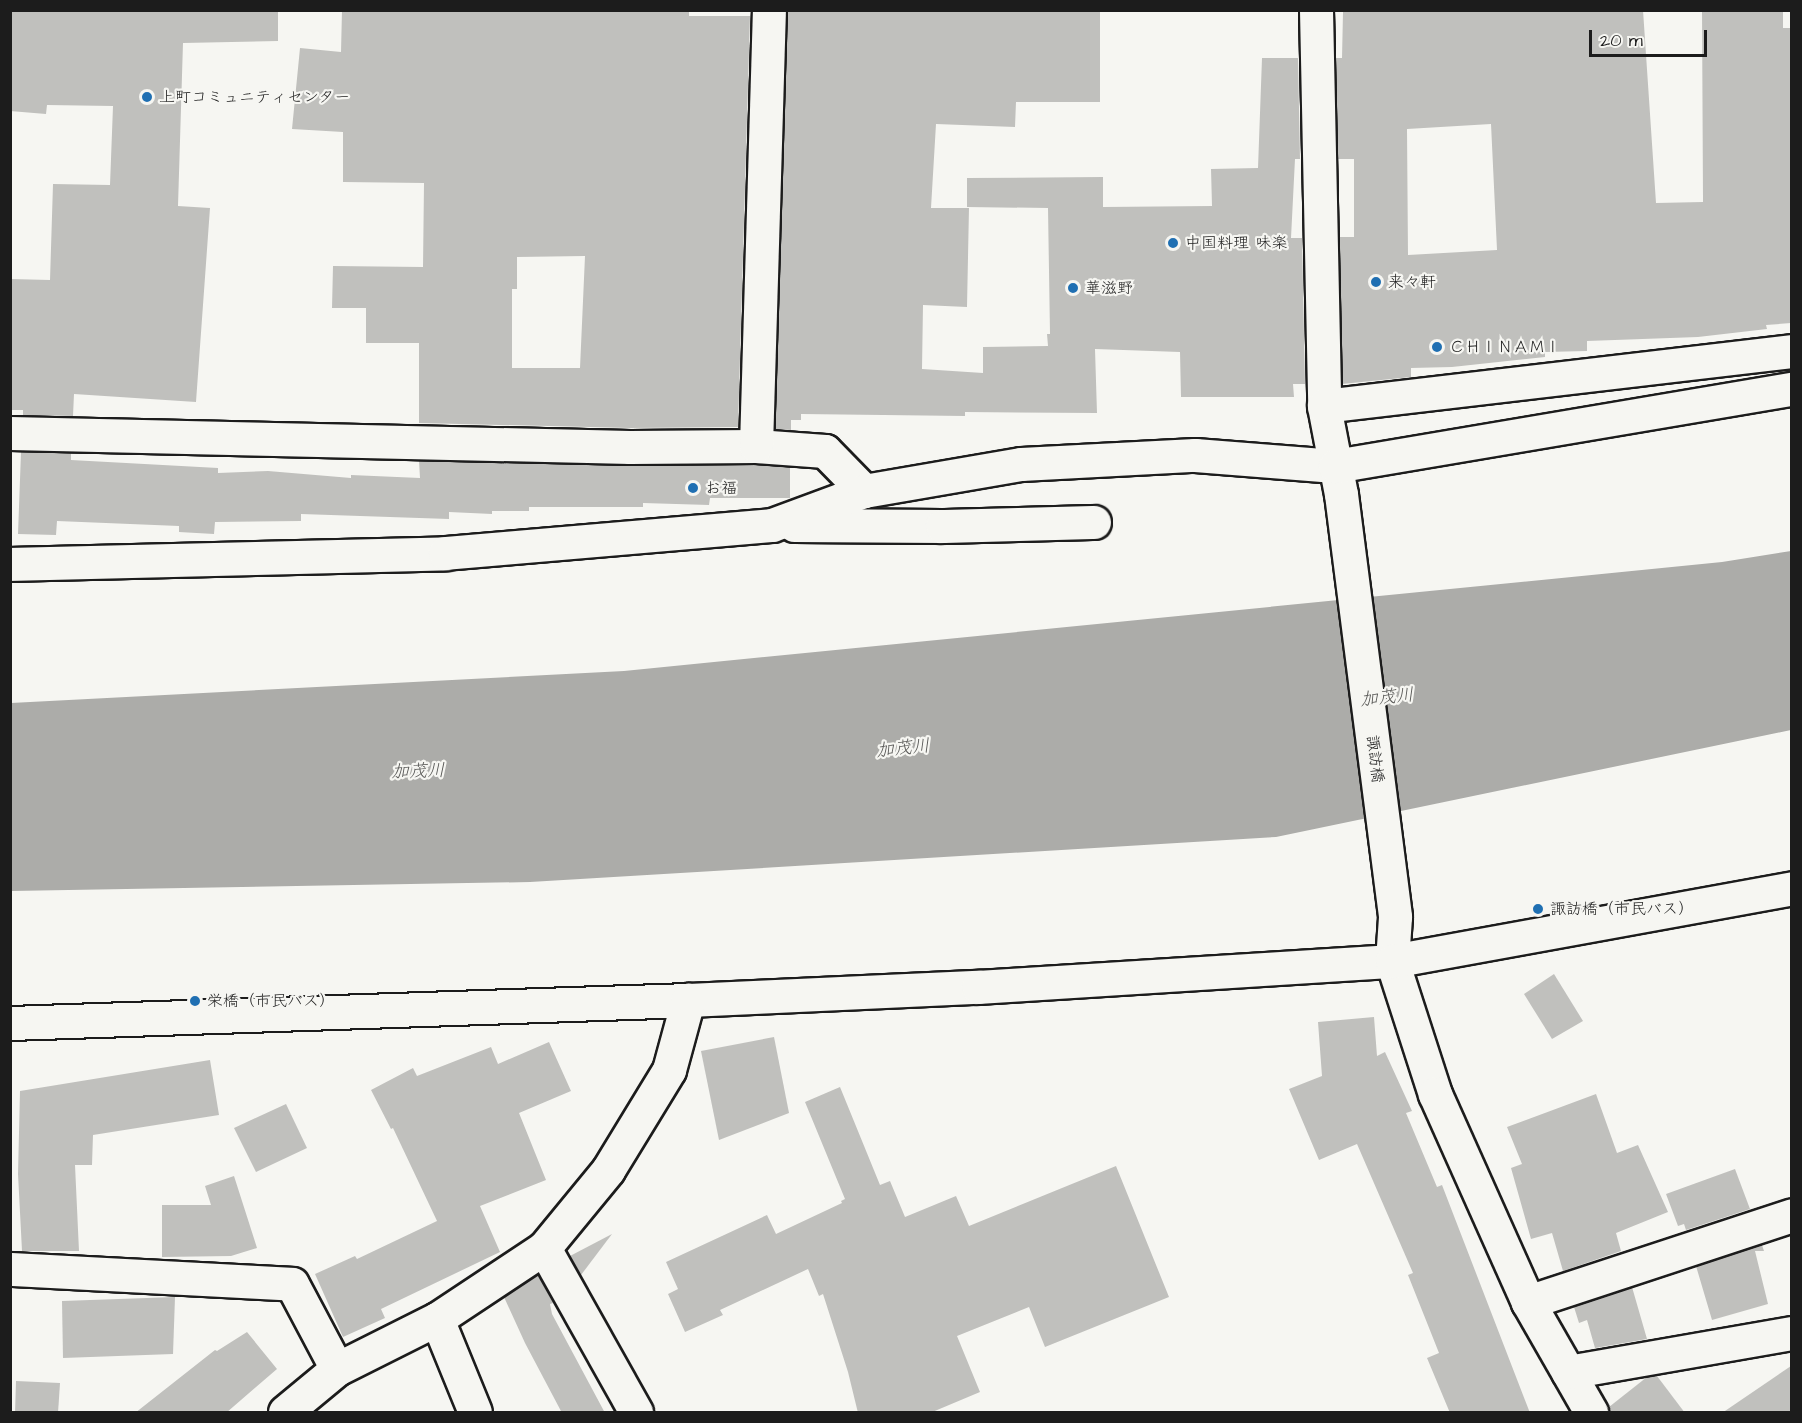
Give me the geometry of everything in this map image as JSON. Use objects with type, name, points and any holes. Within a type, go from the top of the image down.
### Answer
[{"type":"street","points":[[756,446],[769,10]]},
{"type":"street","name":"諏訪橋","points":[[1316,10],[1324,406],[1338,480],[1395,917],[1392,961]]},
{"type":"street","points":[[1324,406],[1791,351]]},
{"type":"street","points":[[772,525],[864,491],[1021,464],[1195,455],[1338,480],[1791,389]]},
{"type":"street","points":[[10,433],[630,447],[756,446],[825,451],[864,491]]},
{"type":"street","points":[[10,564],[445,553],[772,525],[942,526],[1094,522]]},
{"type":"street","points":[[10,1023],[688,1000],[978,987],[1392,961],[1791,888]]},
{"type":"street","points":[[1392,961],[1435,1094],[1528,1302],[1591,1413]]},
{"type":"street","points":[[285,1413],[337,1369],[437,1319],[544,1248],[609,1170],[669,1070],[688,1000]]},
{"type":"street","points":[[1528,1302],[1791,1215]]},
{"type":"street","points":[[544,1248],[636,1413]]},
{"type":"street","points":[[10,1269],[292,1284],[337,1369]]},
{"type":"street","points":[[437,1319],[475,1413]]},
{"type":"street","points":[[1568,1372],[1791,1333]]},
{"type":"water","name":"加茂川","points":[[1791,551],[1791,730],[1276,837],[530,882],[11,891],[11,703],[624,671],[1722,562]]},
{"type":"building","points":[[10,10],[278,10],[278,41],[183,43],[178,206],[210,208],[196,402],[74,394],[73,416],[23,415],[23,410],[10,410],[10,279],[50,280],[53,184],[110,185],[113,106],[47,105],[46,114],[10,111]]},
{"type":"building","points":[[342,10],[689,10],[689,16],[750,16],[738,427],[630,428],[419,423],[419,343],[366,343],[366,308],[332,308],[333,266],[423,267],[424,183],[343,182],[343,132],[292,129],[300,48],[341,52]],"holes":[[[585,256],[580,368],[512,368],[512,289],[517,289],[517,257]]]},
{"type":"building","points":[[788,10],[1100,10],[1100,102],[1016,102],[1015,127],[936,124],[931,208],[969,208],[967,307],[923,305],[922,369],[983,373],[983,347],[1048,346],[1047,334],[1050,334],[1048,208],[967,207],[967,178],[1103,177],[1103,207],[1212,206],[1211,169],[1258,168],[1262,58],[1298,58],[1300,159],[1295,159],[1291,238],[1302,238],[1305,384],[1293,384],[1294,397],[1181,397],[1180,352],[1095,349],[1097,413],[965,412],[965,416],[801,414],[801,420],[791,420],[791,430],[775,429]]},
{"type":"building","points":[[1643,10],[1656,203],[1703,202],[1702,10],[1783,10],[1783,28],[1791,28],[1791,323],[1766,325],[1767,329],[1698,337],[1587,341],[1587,351],[1545,352],[1545,357],[1452,367],[1411,368],[1411,377],[1342,384],[1339,237],[1354,237],[1354,159],[1338,159],[1336,58],[1342,58],[1343,12]],"holes":[[[1491,124],[1497,250],[1408,255],[1407,129]]]},
{"type":"building","points":[[21,452],[71,453],[71,460],[218,468],[218,473],[268,471],[351,478],[351,475],[420,478],[419,461],[790,467],[790,498],[710,498],[709,505],[643,503],[643,507],[529,507],[529,511],[492,511],[492,514],[449,512],[449,519],[301,514],[301,521],[215,522],[214,534],[179,532],[179,526],[57,521],[56,535],[18,534]]},
{"type":"building","points":[[1554,974],[1583,1021],[1552,1039],[1524,994]]},
{"type":"building","points":[[1374,1017],[1377,1056],[1385,1052],[1412,1111],[1406,1113],[1437,1187],[1442,1185],[1530,1413],[1450,1413],[1427,1358],[1439,1353],[1408,1275],[1413,1273],[1357,1144],[1319,1160],[1289,1089],[1322,1076],[1318,1022]]},
{"type":"building","points":[[774,1037],[789,1113],[719,1140],[701,1051]]},
{"type":"building","points":[[549,1042],[571,1091],[519,1113],[546,1180],[480,1206],[500,1252],[381,1309],[385,1318],[343,1337],[315,1274],[355,1256],[357,1259],[437,1221],[393,1128],[391,1129],[371,1090],[413,1068],[417,1076],[491,1047],[498,1064]]},
{"type":"building","points":[[210,1060],[219,1115],[93,1135],[92,1165],[75,1165],[79,1251],[22,1251],[18,1174],[20,1091]]},
{"type":"building","points":[[840,1087],[880,1185],[890,1181],[905,1217],[956,1196],[969,1226],[1116,1166],[1169,1297],[1045,1347],[1029,1307],[957,1336],[980,1392],[930,1413],[858,1413],[848,1372],[823,1294],[819,1296],[808,1269],[720,1310],[723,1315],[685,1332],[668,1294],[678,1289],[666,1262],[767,1215],[776,1234],[842,1203],[841,1201],[845,1199],[805,1102]]},
{"type":"building","points":[[1596,1094],[1617,1153],[1638,1145],[1668,1212],[1616,1233],[1621,1251],[1563,1271],[1552,1233],[1531,1239],[1511,1168],[1522,1164],[1507,1127]]},
{"type":"building","points":[[286,1104],[307,1148],[256,1172],[234,1128]]},
{"type":"building","points":[[1735,1169],[1750,1209],[1686,1230],[1684,1224],[1678,1226],[1666,1194]]},
{"type":"building","points":[[234,1176],[257,1248],[231,1256],[162,1257],[162,1205],[211,1205],[205,1186]]},
{"type":"building","points":[[612,1234],[581,1275],[570,1256]]},
{"type":"building","points":[[1762,1245],[1764,1251],[1755,1251],[1768,1304],[1712,1320],[1696,1266]]},
{"type":"building","points":[[538,1275],[553,1303],[550,1304],[552,1314],[605,1413],[562,1413],[525,1343],[504,1297]]},
{"type":"building","points":[[1632,1287],[1647,1339],[1595,1348],[1587,1320],[1579,1323],[1574,1307]]},
{"type":"building","points":[[175,1297],[173,1354],[63,1358],[62,1301]]},
{"type":"building","points":[[247,1332],[277,1369],[226,1413],[135,1413],[215,1350],[217,1351]]},
{"type":"building","points":[[1791,1366],[1791,1413],[1722,1413]]},
{"type":"building","points":[[1657,1376],[1685,1413],[1610,1413],[1609,1407],[1647,1377]]},
{"type":"building","points":[[16,1381],[60,1383],[58,1413],[15,1413]]},
{"type":"place","name":"上町コミュニティセンター","points":[[147,97]]},
{"type":"place","name":"中国料理 味楽","points":[[1173,243]]},
{"type":"place","name":"来々軒","points":[[1376,282]]},
{"type":"place","name":"華滋野","points":[[1073,288]]},
{"type":"place","name":"ＣＨＩＮＡＭＩ","points":[[1437,347]]},
{"type":"place","name":"お福","points":[[693,488]]},
{"type":"place","name":"諏訪橋（市民バス）","points":[[1538,909]]},
{"type":"place","name":"栄橋（市民バス）","points":[[195,1001]]}]
